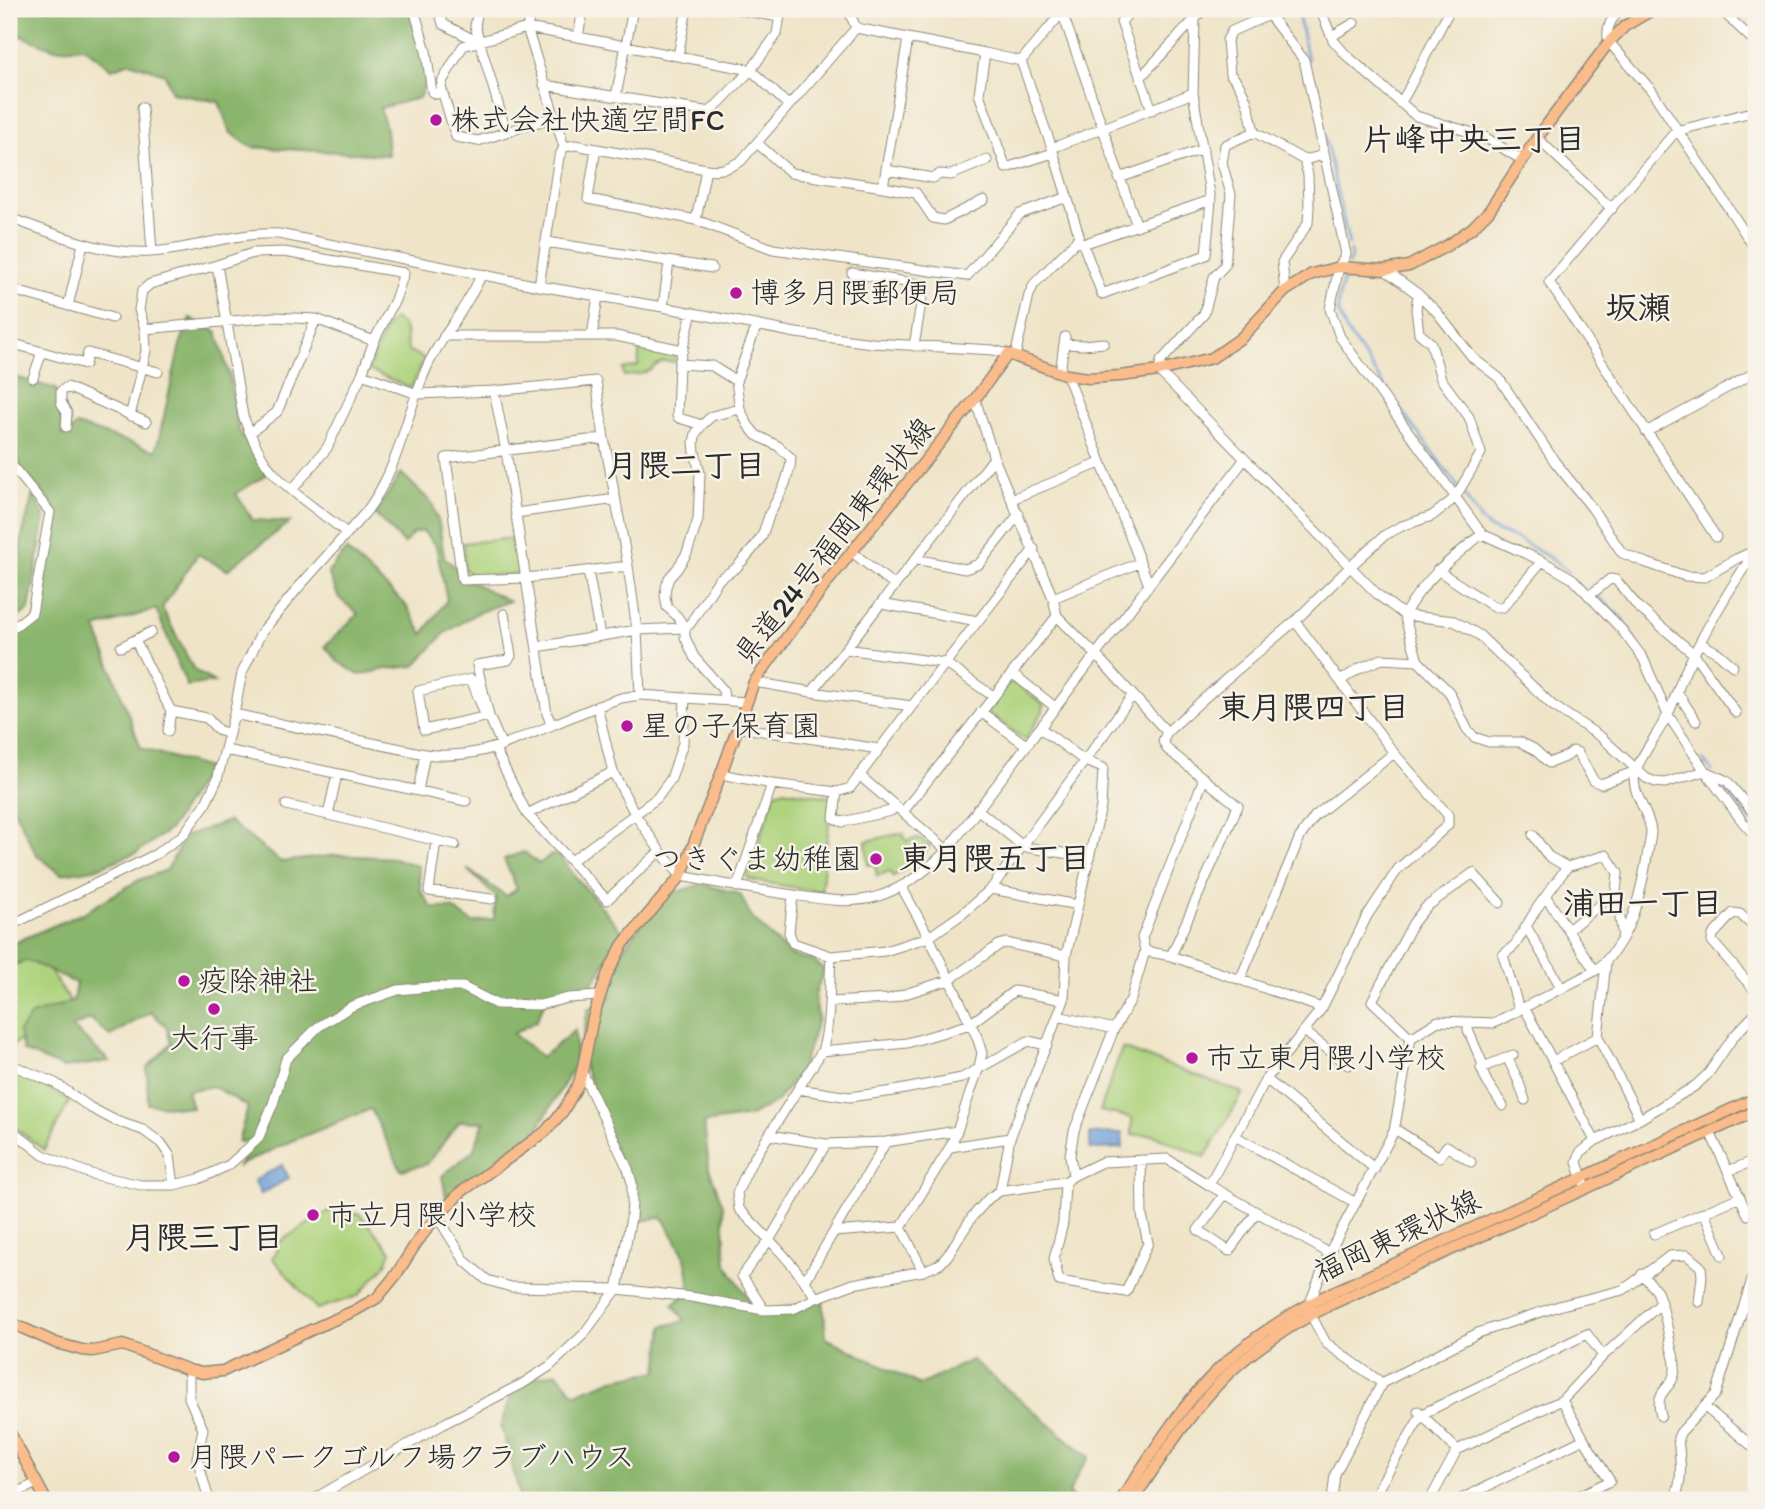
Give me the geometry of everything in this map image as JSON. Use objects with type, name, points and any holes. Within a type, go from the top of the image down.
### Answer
[{"type":"main road","points":[[1012,355],[1063,373],[1089,378],[1159,371],[1212,358],[1241,338],[1285,292],[1312,274],[1339,267],[1385,270],[1409,266],[1448,245],[1472,228],[1489,211],[1537,138],[1609,41],[1625,26],[1654,9]]},
{"type":"main road","name":"県道24号福岡東環状線","points":[[437,1216],[461,1192],[545,1132],[564,1111],[583,1072],[599,996],[607,975],[623,944],[681,876],[754,681],[829,580],[1012,355]]},
{"type":"main road","name":"福岡東環状線","points":[[1121,1500],[1206,1381],[1272,1325],[1584,1183],[1756,1098]]},
{"type":"main road","name":"福岡東環状線","points":[[1584,1183],[1756,1111]]},
{"type":"main road","points":[[9,1322],[69,1347],[93,1351],[123,1345],[189,1370],[202,1373],[223,1371],[377,1298],[437,1216]]},
{"type":"main road","name":"福岡東環状線","points":[[1133,1500],[1198,1407],[1229,1373],[1310,1309]]},
{"type":"main road","points":[[9,1432],[46,1500]]},
{"type":"street","points":[[414,9],[426,51],[432,92],[443,93]]},
{"type":"street","points":[[439,9],[443,24],[478,42]]},
{"type":"street","points":[[478,9],[475,26],[478,42],[506,131]]},
{"type":"street","points":[[531,9],[527,28],[564,147],[559,157],[538,286]]},
{"type":"street","points":[[578,37],[583,9]]},
{"type":"street","points":[[616,96],[633,9]]},
{"type":"street","points":[[678,56],[687,9]]},
{"type":"street","points":[[544,85],[710,112],[751,70],[777,34],[780,13],[735,9]]},
{"type":"street","points":[[848,9],[856,28]]},
{"type":"street","points":[[1047,9],[1064,10]]},
{"type":"street","points":[[1132,9],[1121,22],[1152,110]]},
{"type":"street","points":[[1140,78],[1204,9]]},
{"type":"street","points":[[1320,9],[1332,36],[1346,55],[1416,116],[1483,136],[1522,160]]},
{"type":"street","points":[[1400,103],[1450,9]]},
{"type":"street","points":[[1512,9],[1535,9]]},
{"type":"street","points":[[1621,9],[1608,27],[1609,41],[1652,91],[1756,250]]},
{"type":"street","points":[[1720,9],[1756,43]]},
{"type":"street","points":[[1021,61],[1064,10]]},
{"type":"street","points":[[1064,10],[1102,129],[1137,226]]},
{"type":"street","points":[[1254,132],[1250,108],[1239,83],[1230,74],[1227,40],[1232,31],[1270,12],[1304,60],[1346,254],[1339,267],[1330,309],[1340,337],[1482,534],[1542,561],[1573,579],[1621,629],[1643,658],[1668,715],[1705,771],[1756,837]]},
{"type":"street","points":[[1021,61],[1053,150],[1080,243],[1102,294],[1206,255],[1211,200],[1193,93],[1195,20]]},
{"type":"street","points":[[1332,36],[1354,23]]},
{"type":"street","points":[[554,117],[478,141],[456,137],[441,87],[443,80],[463,46],[527,28],[751,70],[788,105]]},
{"type":"street","points":[[856,28],[1021,61]]},
{"type":"street","points":[[564,147],[575,145],[706,169],[728,169],[741,161],[856,28]]},
{"type":"street","points":[[883,187],[908,39]]},
{"type":"street","points":[[985,52],[979,94],[1006,168],[1193,93]]},
{"type":"street","points":[[142,107],[152,252]]},
{"type":"street","points":[[1716,537],[1549,282],[1676,131],[1756,111]]},
{"type":"street","points":[[1254,132],[1304,160],[1324,155]]},
{"type":"street","points":[[1254,132],[1225,145],[1222,163],[1231,194],[1225,265],[1214,276],[1204,314],[1161,361],[1159,371],[1378,595],[1404,615],[1454,621],[1479,635],[1552,705],[1601,737],[1636,771],[1655,782],[1665,783],[1705,771],[1727,780],[1756,816]]},
{"type":"street","points":[[1537,138],[1612,209]]},
{"type":"street","points":[[757,143],[791,173],[916,193],[933,218],[944,220],[984,200]]},
{"type":"street","points":[[596,149],[588,199],[696,220],[773,249],[967,276],[1020,214],[1067,197]]},
{"type":"street","points":[[1119,178],[1203,149]]},
{"type":"street","points":[[886,170],[933,178],[940,174],[951,175],[986,160]]},
{"type":"street","points":[[1285,292],[1282,262],[1308,223],[1308,175],[1304,160]]},
{"type":"street","points":[[696,220],[706,169]]},
{"type":"street","points":[[9,220],[83,244],[120,251],[152,252],[244,234],[279,234],[538,286],[828,338],[993,350],[1012,355],[1034,284],[1080,243],[1211,200]]},
{"type":"street","points":[[546,242],[712,268]]},
{"type":"street","points":[[68,306],[83,244]]},
{"type":"street","points":[[130,416],[146,351],[145,330],[139,310],[142,291],[150,284],[253,253],[284,252],[404,273],[395,300],[327,449],[292,490]]},
{"type":"street","points":[[663,307],[669,262]]},
{"type":"street","points":[[217,265],[243,416],[250,433],[270,469],[347,533]]},
{"type":"street","points":[[1385,270],[1436,311],[1473,358],[1500,379],[1555,462],[1592,508],[1622,553],[1685,576],[1705,577],[1756,550]]},
{"type":"street","points":[[852,273],[924,285],[914,346]]},
{"type":"street","points":[[9,926],[156,854],[183,835],[210,796],[217,780],[242,673],[261,633],[289,597],[371,506],[395,462],[427,367],[482,274]]},
{"type":"street","points":[[16,291],[112,318]]},
{"type":"street","points":[[1171,957],[1238,806],[1167,749],[1163,741],[1167,732],[1295,621],[1385,535],[1432,516],[1455,498],[1482,453],[1469,417],[1441,379],[1431,343],[1419,332],[1416,309],[1418,295]]},
{"type":"street","points":[[592,336],[598,296]]},
{"type":"street","points":[[692,312],[679,364],[676,413],[679,418],[702,425]]},
{"type":"street","points":[[145,330],[274,317],[316,319],[374,341]]},
{"type":"street","points":[[250,433],[277,412],[316,319]]},
{"type":"street","points":[[537,647],[637,630],[685,628],[719,579],[736,568],[762,536],[785,484],[791,458],[778,446],[756,435],[740,409],[736,381],[757,324]]},
{"type":"street","points":[[444,336],[616,336],[683,350]]},
{"type":"street","points":[[1104,343],[1083,345],[1065,340],[1063,373],[1149,585]]},
{"type":"street","points":[[14,344],[85,364],[88,353],[158,372]]},
{"type":"street","points":[[33,378],[42,352]]},
{"type":"street","points":[[679,364],[712,366],[736,381]]},
{"type":"street","points":[[1646,432],[1756,372]]},
{"type":"street","points":[[362,374],[417,394],[494,391],[596,381],[637,630],[639,695]]},
{"type":"street","points":[[66,427],[67,413],[61,401],[61,391],[67,387],[146,422]]},
{"type":"street","points":[[494,391],[506,451],[547,714],[552,725]]},
{"type":"street","points":[[975,399],[994,458],[1034,549],[1057,616],[1167,732]]},
{"type":"street","points":[[724,700],[723,690],[694,657],[685,637],[685,628],[667,607],[665,596],[669,578],[687,553],[698,520],[700,472],[695,453],[696,433],[712,416],[740,409]]},
{"type":"street","points":[[604,439],[446,458],[462,580],[526,578],[628,566]]},
{"type":"street","points":[[812,692],[994,458]]},
{"type":"street","points":[[597,706],[613,772],[635,814],[681,876],[820,899],[876,897],[901,886],[930,868],[947,850],[1244,460]]},
{"type":"street","points":[[9,462],[50,512],[32,612],[9,631]]},
{"type":"street","points":[[1012,499],[1100,463]]},
{"type":"street","points":[[516,513],[616,499]]},
{"type":"street","points":[[915,559],[965,569],[979,564],[1019,514]]},
{"type":"street","points":[[1482,534],[1437,570],[1410,603],[1404,615],[1418,661],[1449,692],[1467,729],[1474,737],[1489,742],[1520,742],[1534,749],[1549,763],[1573,751],[1577,752],[1594,781],[1601,785],[1636,771]]},
{"type":"street","points":[[721,774],[837,792],[850,788],[1034,549]]},
{"type":"street","points":[[1382,1383],[1326,1343],[1310,1309],[1329,1253],[1395,1129],[1411,1038],[1438,1021],[1494,1023],[1595,971],[1606,962],[1623,939],[1644,875],[1651,831],[1634,782],[1636,771],[1668,715],[1694,654],[1728,592],[1756,550]]},
{"type":"street","points":[[852,552],[895,586]]},
{"type":"street","points":[[1437,570],[1493,607],[1503,607],[1542,561]]},
{"type":"street","points":[[1053,598],[1139,563]]},
{"type":"street","points":[[588,571],[600,636]]},
{"type":"street","points":[[1589,596],[1610,579],[1616,580],[1639,607],[1694,654],[1736,713]]},
{"type":"street","points":[[881,604],[978,621]]},
{"type":"street","points":[[504,614],[511,656],[508,660],[477,665],[498,748],[527,814],[607,900],[660,851]]},
{"type":"street","points":[[903,812],[1057,616]]},
{"type":"street","points":[[1209,1185],[1266,1079],[1322,1008],[1367,916],[1398,869],[1448,825],[1448,815],[1394,752],[1295,621]]},
{"type":"street","points":[[121,647],[151,632]]},
{"type":"street","points":[[135,640],[171,711],[167,731]]},
{"type":"street","points":[[1700,643],[1733,666]]},
{"type":"street","points":[[846,649],[945,663],[993,696]]},
{"type":"street","points":[[1340,681],[1360,668],[1382,659],[1418,661]]},
{"type":"street","points":[[1012,673],[1055,707]]},
{"type":"street","points":[[471,679],[484,712],[489,716],[424,730],[418,691],[471,679]]},
{"type":"street","points":[[754,681],[812,692],[912,705]]},
{"type":"street","points":[[1677,692],[1696,721]]},
{"type":"street","points":[[234,714],[442,756],[464,755],[498,748],[621,698],[639,695],[746,702]]},
{"type":"street","points":[[793,895],[789,932],[793,943],[831,956],[885,951],[929,937],[991,889],[1132,696]]},
{"type":"street","points":[[571,861],[657,798],[671,779],[683,743],[685,697]]},
{"type":"street","points":[[171,711],[207,718],[218,730],[229,734]]},
{"type":"street","points":[[981,712],[1026,745]]},
{"type":"street","points":[[737,727],[879,749]]},
{"type":"street","points":[[1000,1191],[1010,1138],[1064,1000],[1066,956],[1101,807],[1103,768],[1085,761],[1040,728]]},
{"type":"street","points":[[226,750],[466,801]]},
{"type":"street","points":[[1240,980],[1300,837],[1315,816],[1394,752]]},
{"type":"street","points":[[418,791],[425,754]]},
{"type":"street","points":[[527,814],[613,772]]},
{"type":"street","points":[[328,815],[337,774]]},
{"type":"street","points":[[859,775],[947,850]]},
{"type":"street","points":[[1141,1160],[1142,1214],[1148,1243],[1126,1292],[1059,1281],[1054,1259],[1063,1223],[1074,1131],[1114,1029],[1132,999],[1145,951],[1142,938],[1204,778]]},
{"type":"street","points":[[737,887],[772,784]]},
{"type":"street","points":[[837,792],[834,818],[842,822],[891,811],[895,805]]},
{"type":"street","points":[[286,805],[455,845]]},
{"type":"street","points":[[977,809],[1024,847],[1089,857]]},
{"type":"street","points":[[1533,835],[1548,856],[1567,867]]},
{"type":"street","points":[[436,841],[429,891],[492,899]]},
{"type":"street","points":[[1595,1141],[1522,1008],[1503,955],[1515,945],[1536,908],[1567,867],[1605,855],[1618,873],[1616,892],[1623,939]]},
{"type":"street","points":[[1411,1038],[1372,1001],[1413,923],[1426,907],[1473,873],[1500,903]]},
{"type":"street","points":[[901,886],[929,937],[977,1037],[982,1053],[950,1147],[901,1227]]},
{"type":"street","points":[[991,889],[1078,905]]},
{"type":"street","points":[[1568,930],[1616,892]]},
{"type":"street","points":[[1546,897],[1595,971]]},
{"type":"street","points":[[1756,929],[1740,914],[1733,913],[1713,935],[1712,942],[1756,992]]},
{"type":"street","points":[[1525,926],[1562,989]]},
{"type":"street","points":[[829,1002],[889,999],[949,980],[999,945],[1006,943],[1066,956]]},
{"type":"street","points":[[1145,951],[1171,957],[1322,1008]]},
{"type":"street","points":[[816,1298],[770,1239],[739,1209],[737,1193],[750,1165],[822,1051],[829,1002],[831,956]]},
{"type":"street","points":[[1606,962],[1598,1037],[1640,1118]]},
{"type":"street","points":[[9,1128],[43,1155],[91,1174],[141,1185],[174,1185],[199,1179],[229,1165],[258,1139],[273,1104],[286,1059],[318,1027],[352,1006],[398,990],[429,987],[463,987],[496,1004],[539,1005],[568,998],[599,996]]},
{"type":"street","points":[[822,1051],[906,1043],[970,1024],[1014,991],[1064,1000]]},
{"type":"street","points":[[1584,1183],[1577,1162],[1580,1153],[1595,1141],[1695,1086],[1708,1074],[1734,1036],[1756,1013]]},
{"type":"street","points":[[1058,1016],[1114,1029]]},
{"type":"street","points":[[1469,1022],[1468,1030],[1484,1067]]},
{"type":"street","points":[[1304,1031],[1348,1065]]},
{"type":"street","points":[[1553,1061],[1598,1037]]},
{"type":"street","points":[[798,1088],[849,1097],[894,1091],[962,1078],[1028,1041],[1047,1045]]},
{"type":"street","points":[[1503,1106],[1481,1068],[1510,1056],[1525,1100]]},
{"type":"street","points":[[9,1064],[55,1083],[91,1108],[116,1121],[143,1130],[161,1143],[170,1156],[174,1185]]},
{"type":"street","points":[[312,1500],[550,1366],[583,1335],[617,1289],[631,1218],[632,1183],[583,1072]]},
{"type":"street","points":[[1266,1079],[1375,1168]]},
{"type":"street","points":[[1395,1129],[1439,1157],[1447,1146],[1471,1162]]},
{"type":"street","points":[[769,1135],[826,1144],[886,1142],[957,1131]]},
{"type":"street","points":[[1710,1132],[1748,1215]]},
{"type":"street","points":[[1235,1136],[1356,1203]]},
{"type":"street","points":[[950,1147],[1010,1138]]},
{"type":"street","points":[[805,1281],[886,1142]]},
{"type":"street","points":[[764,1310],[742,1276],[770,1239],[826,1144]]},
{"type":"street","points":[[437,1216],[465,1261],[487,1280],[511,1287],[617,1289],[691,1297],[764,1310],[793,1309],[853,1283],[923,1271],[940,1264],[972,1217],[989,1198],[1000,1191],[1069,1179],[1102,1161],[1167,1159],[1329,1253]]},
{"type":"street","points":[[1728,1171],[1756,1160]]},
{"type":"street","points":[[1225,1194],[1198,1230],[1229,1251],[1257,1212]]},
{"type":"street","points":[[1654,1234],[1740,1197]]},
{"type":"street","points":[[1704,1212],[1722,1255]]},
{"type":"street","points":[[834,1232],[901,1227]]},
{"type":"street","points":[[901,1227],[923,1271]]},
{"type":"street","points":[[1332,1500],[1335,1474],[1382,1383],[1478,1334],[1562,1305],[1623,1290],[1670,1256],[1688,1255],[1701,1267],[1699,1302]]},
{"type":"street","points":[[1674,1500],[1681,1471],[1678,1438],[1716,1394],[1756,1267]]},
{"type":"street","points":[[1643,1274],[1657,1291],[1667,1320],[1675,1364],[1675,1373],[1659,1397],[1661,1416]]},
{"type":"street","points":[[1430,1500],[1457,1450],[1562,1400],[1603,1356],[1661,1303]]},
{"type":"street","points":[[1375,1500],[1379,1487],[1419,1412],[1587,1334],[1603,1356]]},
{"type":"street","points":[[189,1370],[189,1398],[203,1429],[197,1458],[209,1500]]},
{"type":"street","points":[[1562,1400],[1610,1481],[1570,1500]]},
{"type":"street","points":[[1705,1406],[1752,1446],[1756,1440]]},
{"type":"street","points":[[1419,1412],[1457,1450]]},
{"type":"street","points":[[1458,1500],[1584,1439]]},
{"type":"street","points":[[9,1496],[37,1483]]},
{"type":"street","points":[[1480,1490],[1484,1500]]},
{"type":"green space","points":[[9,9],[410,9],[427,80],[419,98],[380,108],[386,129],[388,155],[251,147],[230,132],[219,102],[172,93],[165,74],[130,62],[112,69],[84,47],[55,49],[13,33],[9,25]]},
{"type":"green space","points":[[190,318],[217,332],[230,378],[238,429],[267,474],[236,494],[253,520],[290,522],[227,570],[198,554],[162,608],[194,670],[214,682],[187,686],[156,609],[96,628],[141,748],[208,768],[170,829],[136,853],[94,869],[61,874],[36,854],[9,799],[9,636],[36,619],[56,519],[52,502],[22,471],[9,430],[9,375],[56,389],[63,436],[77,425],[156,451],[180,345]]},
{"type":"green space","points":[[394,319],[404,326],[408,350],[424,359],[411,388],[368,370],[386,327]]},
{"type":"green space","points":[[640,344],[652,349],[676,351],[674,362],[662,362],[646,372],[624,376],[623,369],[638,366]]},
{"type":"green space","points":[[401,473],[432,503],[439,524],[444,557],[470,581],[509,601],[477,613],[444,634],[415,666],[359,675],[337,661],[325,646],[358,614],[339,598],[328,573],[346,550],[405,604],[423,634],[447,600],[436,546],[423,531],[413,533],[404,544],[375,514]]},
{"type":"green space","points":[[33,494],[45,517],[29,610],[9,623],[9,580]]},
{"type":"green space","points":[[514,538],[520,574],[475,576],[465,570],[463,543]]},
{"type":"green space","points":[[1015,683],[1044,705],[1025,740],[987,712],[1008,684]]},
{"type":"green space","points":[[783,790],[832,797],[821,892],[750,880],[747,877],[775,793]]},
{"type":"green space","points":[[228,821],[281,862],[337,855],[394,858],[418,866],[421,891],[432,908],[452,908],[473,923],[494,919],[496,897],[467,869],[506,896],[517,889],[504,859],[524,852],[539,864],[551,855],[560,856],[623,932],[590,989],[546,1000],[536,1021],[513,1034],[542,1057],[575,1030],[576,1064],[532,1138],[446,1197],[442,1176],[473,1151],[484,1122],[460,1121],[427,1164],[401,1170],[371,1109],[238,1166],[254,1141],[238,1142],[248,1107],[213,1086],[187,1091],[192,1108],[148,1104],[147,1068],[171,1043],[166,1026],[151,1012],[110,1036],[91,1019],[72,1027],[109,1061],[64,1068],[23,1051],[19,1032],[31,1015],[73,1001],[76,983],[27,960],[9,967],[9,945],[83,913],[139,880],[167,870],[185,836]]},
{"type":"green space","points":[[903,833],[906,841],[918,838],[930,846],[922,856],[893,877],[890,871],[877,876],[875,864],[868,865],[866,841]]},
{"type":"green space","points":[[702,884],[740,894],[751,917],[790,955],[812,960],[824,969],[815,995],[818,1019],[801,1070],[776,1102],[750,1116],[704,1123],[709,1168],[723,1206],[726,1264],[758,1313],[823,1300],[826,1338],[920,1385],[972,1360],[1089,1457],[1069,1493],[1075,1500],[518,1500],[519,1491],[501,1426],[515,1382],[556,1372],[575,1394],[614,1379],[658,1371],[663,1326],[685,1321],[673,1304],[689,1293],[688,1270],[683,1253],[662,1217],[641,1221],[580,1055],[588,1009],[611,997],[603,975],[663,896]]},
{"type":"green space","points":[[30,941],[76,1011],[55,1016],[9,1048],[9,949]]},
{"type":"green space","points":[[1122,1048],[1243,1093],[1205,1157],[1154,1135],[1132,1135],[1132,1118],[1100,1111]]},
{"type":"green space","points":[[9,1068],[70,1100],[44,1150],[9,1123]]},
{"type":"green space","points":[[329,1211],[360,1214],[391,1251],[385,1266],[358,1296],[317,1309],[272,1258],[278,1250],[274,1245]]},
{"type":"water","points":[[1122,1133],[1123,1148],[1090,1149],[1090,1134]]},
{"type":"water","points":[[282,1165],[289,1178],[261,1194],[254,1181]]},
{"type":"waterway","points":[[1297,9],[1308,60]]},
{"type":"waterway","points":[[1314,87],[1349,245]]},
{"type":"waterway","points":[[1348,265],[1350,251]]},
{"type":"waterway","points":[[1346,271],[1338,301],[1338,311],[1346,330],[1481,520],[1488,528],[1518,539],[1569,572]]},
{"type":"waterway","points":[[1596,594],[1623,619],[1636,642]]},
{"type":"waterway","points":[[1703,760],[1712,771]]},
{"type":"waterway","points":[[1720,782],[1756,827]]},
{"type":"place","name":"株式会社快適空間FC","points":[[436,120]]},
{"type":"place","name":"博多月隈郵便局","points":[[736,293]]},
{"type":"place","name":"星の子保育園","points":[[627,726]]},
{"type":"place","name":"つきぐま幼稚園","points":[[876,859]]},
{"type":"place","name":"疫除神社","points":[[184,981]]},
{"type":"place","name":"大行事","points":[[214,1009]]},
{"type":"place","name":"市立東月隈小学校","points":[[1192,1058]]},
{"type":"place","name":"市立月隈小学校","points":[[313,1215]]},
{"type":"place","name":"月隈パークゴルフ場クラブハウス","points":[[174,1457]]},
{"type":"district","name":"片峰中央三丁目","points":[[1474,139]]},
{"type":"district","name":"坂瀬","points":[[1638,307]]},
{"type":"district","name":"月隈二丁目","points":[[686,465]]},
{"type":"district","name":"東月隈四丁目","points":[[1314,707]]},
{"type":"district","name":"東月隈五丁目","points":[[995,858]]},
{"type":"district","name":"浦田一丁目","points":[[1643,903]]},
{"type":"district","name":"月隈三丁目","points":[[204,1237]]}]
